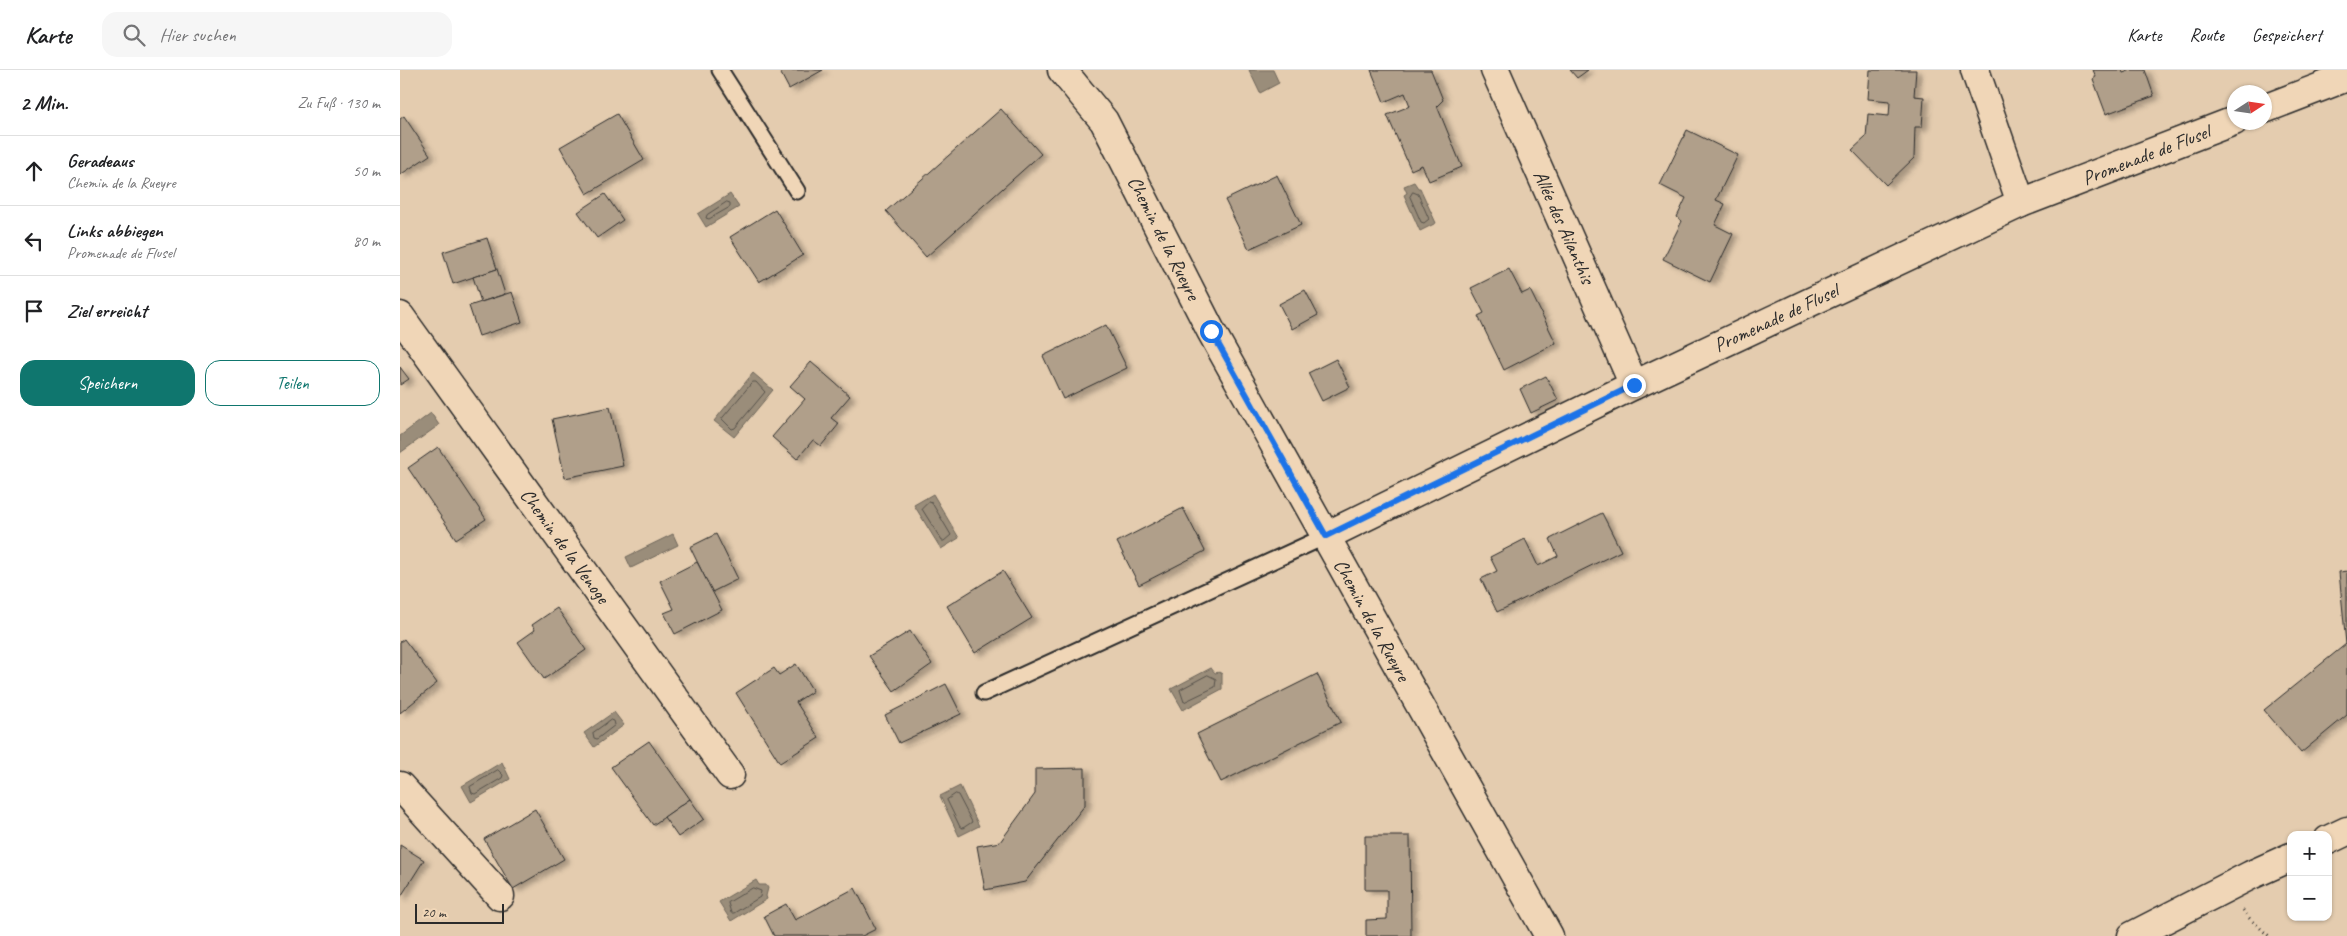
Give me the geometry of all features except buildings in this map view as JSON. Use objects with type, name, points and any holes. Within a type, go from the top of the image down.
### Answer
[{"type":"street","name":"Chemin de la Rueyre","points":[[1062,70],[1104,121],[1211,331],[1549,936]]},
{"type":"street","name":"Allée des Ailanthis","points":[[1495,70],[1634,385]]},
{"type":"street","points":[[1975,70],[2021,203]]},
{"type":"street","points":[[2272,106],[2347,77]]},
{"type":"street","name":"Promenade de Flusel","points":[[1326,536],[1634,385],[2021,203],[2227,124]]},
{"type":"street","name":"Chemin de la Venoge","points":[[400,316],[730,775]]},
{"type":"street","points":[[400,786],[500,896]]},
{"type":"street","points":[[2332,838],[2347,831]]},
{"type":"street","points":[[2132,936],[2229,886],[2287,859]]},
{"type":"lane","points":[[720,70],[797,191]]},
{"type":"lane","points":[[984,693],[1326,536]]},
{"type":"path","points":[[2229,886],[2248,918],[2269,936]]},
{"type":"water","points":[[1249,70],[1273,70],[1279,83],[1260,93]]},
{"type":"water","points":[[1414,182],[1420,188],[1436,223],[1420,231],[1404,195],[1407,193],[1404,186]]},
{"type":"water","points":[[730,194],[739,207],[706,227],[698,214]]},
{"type":"water","points":[[753,373],[773,390],[734,437],[714,421]]},
{"type":"water","points":[[431,413],[439,425],[400,453],[400,436]]},
{"type":"water","points":[[933,494],[959,538],[941,549],[914,505]]},
{"type":"water","points":[[673,534],[678,545],[631,568],[626,557]]},
{"type":"water","points":[[1211,668],[1215,673],[1219,672],[1222,674],[1222,689],[1183,710],[1171,689]]},
{"type":"water","points":[[614,712],[624,725],[594,747],[584,733]]},
{"type":"water","points":[[502,762],[510,779],[471,802],[462,786]]},
{"type":"water","points":[[960,786],[979,826],[959,836],[940,796]]},
{"type":"water","points":[[756,880],[759,885],[766,885],[768,888],[767,899],[731,921],[719,902]]},
{"type":"route","points":[[1211,331],[1326,536],[1634,385]]}]
